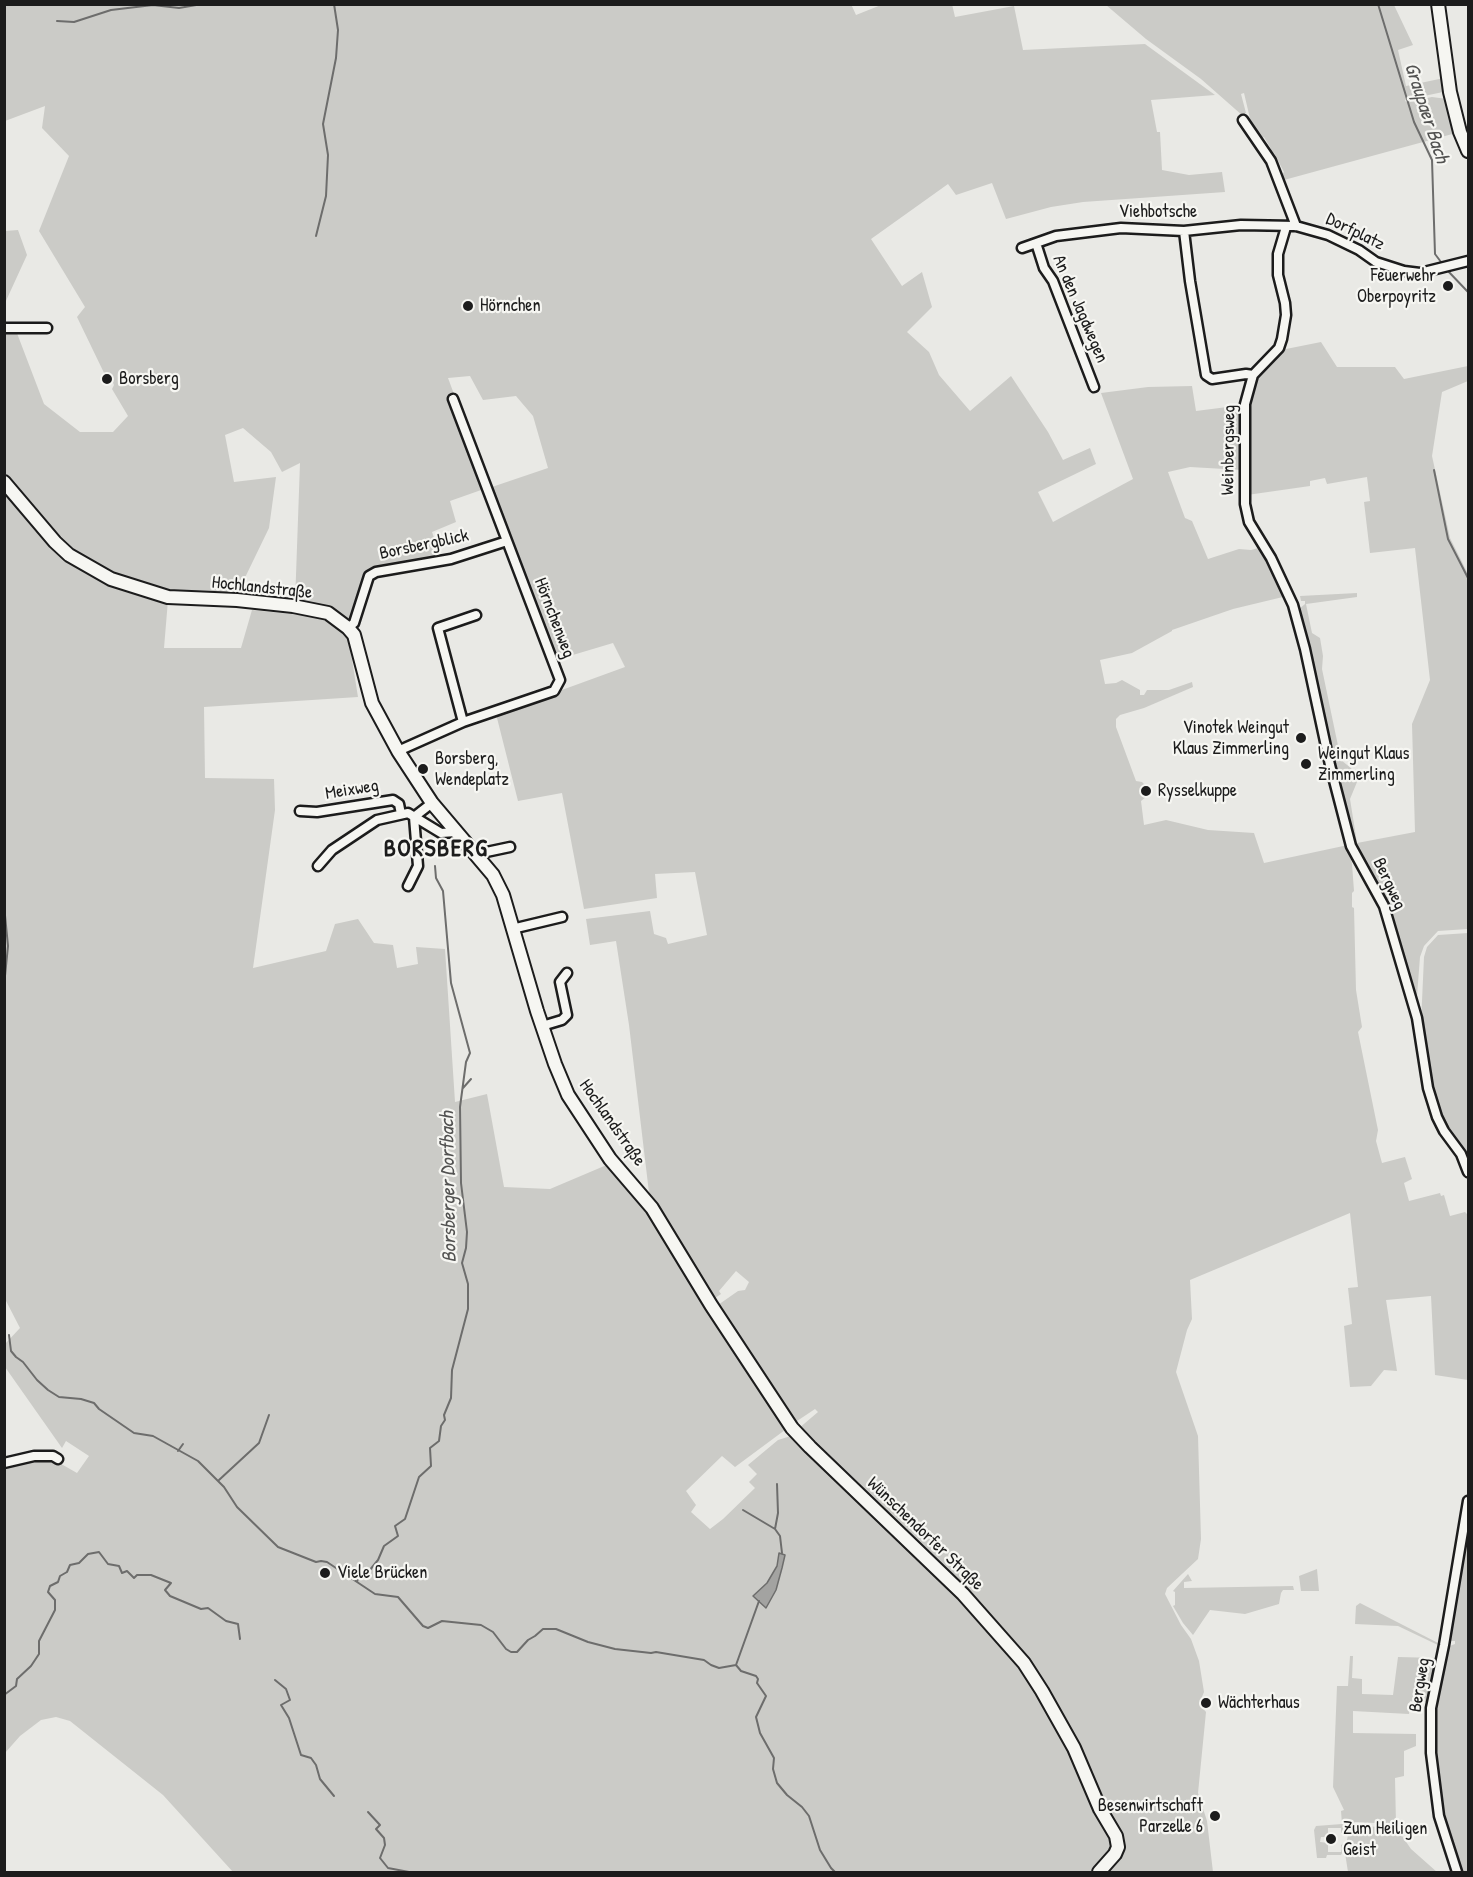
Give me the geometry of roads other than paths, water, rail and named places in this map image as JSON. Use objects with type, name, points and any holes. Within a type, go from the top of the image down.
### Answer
[{"type":"street","points":[[1438,4],[1450,92],[1460,132],[1468,151]]},
{"type":"street","points":[[1244,120],[1271,161],[1296,226]]},
{"type":"street","name":"Viehbotsche","points":[[1022,248],[1056,236],[1111,229],[1184,231],[1241,225],[1296,226]]},
{"type":"street","name":"Weinbergsweg","points":[[1286,226],[1278,254],[1278,275],[1286,315],[1282,339],[1279,348],[1253,375],[1245,404],[1245,504],[1249,522],[1271,558],[1293,605]]},
{"type":"street","name":"Dorfplatz","points":[[1296,226],[1328,235],[1359,250],[1376,262],[1393,268],[1420,273],[1468,261]]},
{"type":"street","points":[[1184,231],[1206,375],[1212,379],[1253,375]]},
{"type":"street","name":"An den Jagdwegen","points":[[1036,243],[1044,268],[1053,281],[1094,387]]},
{"type":"street","points":[[4,328],[47,328]]},
{"type":"street","name":"Hörnchenweg","points":[[398,751],[463,722],[554,691],[560,680],[453,399]]},
{"type":"street","name":"Hochlandstraße","points":[[4,482],[55,542],[69,555],[111,579],[168,597],[237,600],[302,608],[328,614],[348,627],[354,635],[372,703],[398,751],[432,803],[493,875],[503,895],[542,1026],[568,1095],[610,1159],[639,1192],[667,1232]]},
{"type":"street","name":"Borsbergblick","points":[[348,627],[354,623],[369,576],[376,572],[451,559],[507,541]]},
{"type":"street","name":"Bergweg","points":[[1293,605],[1351,846],[1384,906],[1417,1018],[1428,1088],[1437,1117],[1461,1154],[1468,1172]]},
{"type":"street","points":[[463,722],[438,628],[476,615]]},
{"type":"street","name":"Meixweg","points":[[300,811],[317,812],[393,800],[399,804],[401,814]]},
{"type":"street","points":[[408,886],[418,866],[414,817],[432,803]]},
{"type":"street","name":"Meixweg","points":[[318,866],[332,850],[377,819],[408,813],[441,833],[456,832]]},
{"type":"street","points":[[477,854],[503,845]]},
{"type":"street","points":[[512,929],[562,917]]},
{"type":"street","points":[[542,1026],[562,1020],[567,1015],[560,982],[567,973]]},
{"type":"street","name":"Wünschendorfer Straße","points":[[667,1232],[711,1305],[792,1428],[810,1448],[963,1594],[1024,1663],[1074,1748],[1100,1809],[1116,1836],[1118,1847],[1115,1854],[1099,1872]]},
{"type":"street","points":[[4,1463],[34,1456],[53,1456],[58,1459]]},
{"type":"street","name":"Bergweg","points":[[1457,1872],[1439,1816],[1431,1753],[1431,1708],[1468,1501]]},
{"type":"waterway","points":[[57,21],[74,22],[111,10],[153,5],[179,8],[202,4]]},
{"type":"waterway","points":[[316,236],[326,196],[328,155],[323,124],[336,58],[338,30],[334,4]]},
{"type":"waterway","name":"Graupaer Bach","points":[[1378,4],[1414,122],[1432,160],[1435,254],[1444,266]]},
{"type":"waterway","name":"Graupaer Bach","points":[[1447,270],[1468,292]]},
{"type":"waterway","points":[[1434,470],[1448,539],[1468,578]]},
{"type":"waterway","name":"Borsberger Dorfbach","points":[[357,1582],[358,1578],[369,1571],[378,1560],[384,1546],[398,1536],[395,1526],[405,1519],[419,1477],[431,1466],[430,1448],[439,1441],[441,1426],[445,1420],[444,1415],[451,1398],[452,1370],[468,1309],[468,1284],[462,1263],[467,1232],[461,1183],[460,1107],[466,1062],[470,1053],[451,983],[443,891],[436,878],[435,866]]},
{"type":"waterway","points":[[4,905],[8,946],[4,986]]},
{"type":"waterway","name":"Borsberger Dorfbach","points":[[463,1088],[471,1079]]},
{"type":"waterway","points":[[9,1335],[11,1351],[48,1390],[59,1397],[94,1403],[134,1433],[153,1436],[198,1461],[224,1487],[237,1507],[278,1547],[316,1562],[327,1562],[375,1594],[398,1597],[423,1626],[428,1628],[442,1621],[481,1625],[493,1632],[511,1652],[517,1652],[543,1629],[556,1629],[588,1642],[615,1649],[656,1652],[704,1660],[719,1668],[736,1665],[741,1671],[756,1676],[757,1683],[766,1696],[756,1717],[760,1733],[774,1758],[773,1769],[777,1783],[809,1816],[820,1850],[835,1872]]},
{"type":"waterway","points":[[219,1480],[259,1443],[269,1415]]},
{"type":"waterway","points":[[178,1451],[183,1444]]},
{"type":"waterway","points":[[777,1484],[778,1513],[775,1529],[780,1536],[782,1553]]},
{"type":"waterway","points":[[743,1510],[775,1529]]},
{"type":"waterway","points":[[4,1695],[16,1686],[17,1679],[31,1666],[39,1654],[39,1641],[55,1610],[55,1600],[48,1592],[50,1586],[58,1582],[60,1576],[67,1572],[70,1565],[79,1563],[88,1554],[99,1552],[108,1564],[119,1566],[122,1573],[127,1571],[134,1578],[137,1575],[151,1575],[171,1583],[165,1590],[170,1596],[201,1609],[208,1608],[226,1621],[238,1624],[240,1639]]},
{"type":"waterway","points":[[736,1665],[759,1601]]},
{"type":"waterway","points":[[275,1680],[286,1689],[290,1700],[281,1705],[289,1718],[301,1755],[311,1758],[316,1765],[320,1779],[334,1796]]},
{"type":"waterway","points":[[368,1812],[380,1825],[376,1829],[384,1838],[385,1845],[380,1858],[388,1868],[409,1872]]},
{"type":"place","name":"Feuerwehr Oberpoyritz","points":[[1448,286]]},
{"type":"place","name":"Hörnchen","points":[[468,306]]},
{"type":"place","name":"Borsberg","points":[[107,379]]},
{"type":"place","name":"Vinotek Weingut Klaus Zimmerling","points":[[1301,738]]},
{"type":"place","name":"Weingut Klaus Zimmerling","points":[[1306,764]]},
{"type":"place","name":"Borsberg, Wendeplatz","points":[[423,769]]},
{"type":"place","name":"Rysselkuppe","points":[[1146,791]]},
{"type":"place","name":"Viele Brücken","points":[[325,1573]]},
{"type":"place","name":"Wächterhaus","points":[[1206,1703]]},
{"type":"place","name":"Besenwirtschaft Parzelle 6","points":[[1215,1816]]},
{"type":"place","name":"Zum Heiligen Geist","points":[[1331,1839]]},
{"type":"district","name":"BORSBERG","points":[[436,850]]}]
